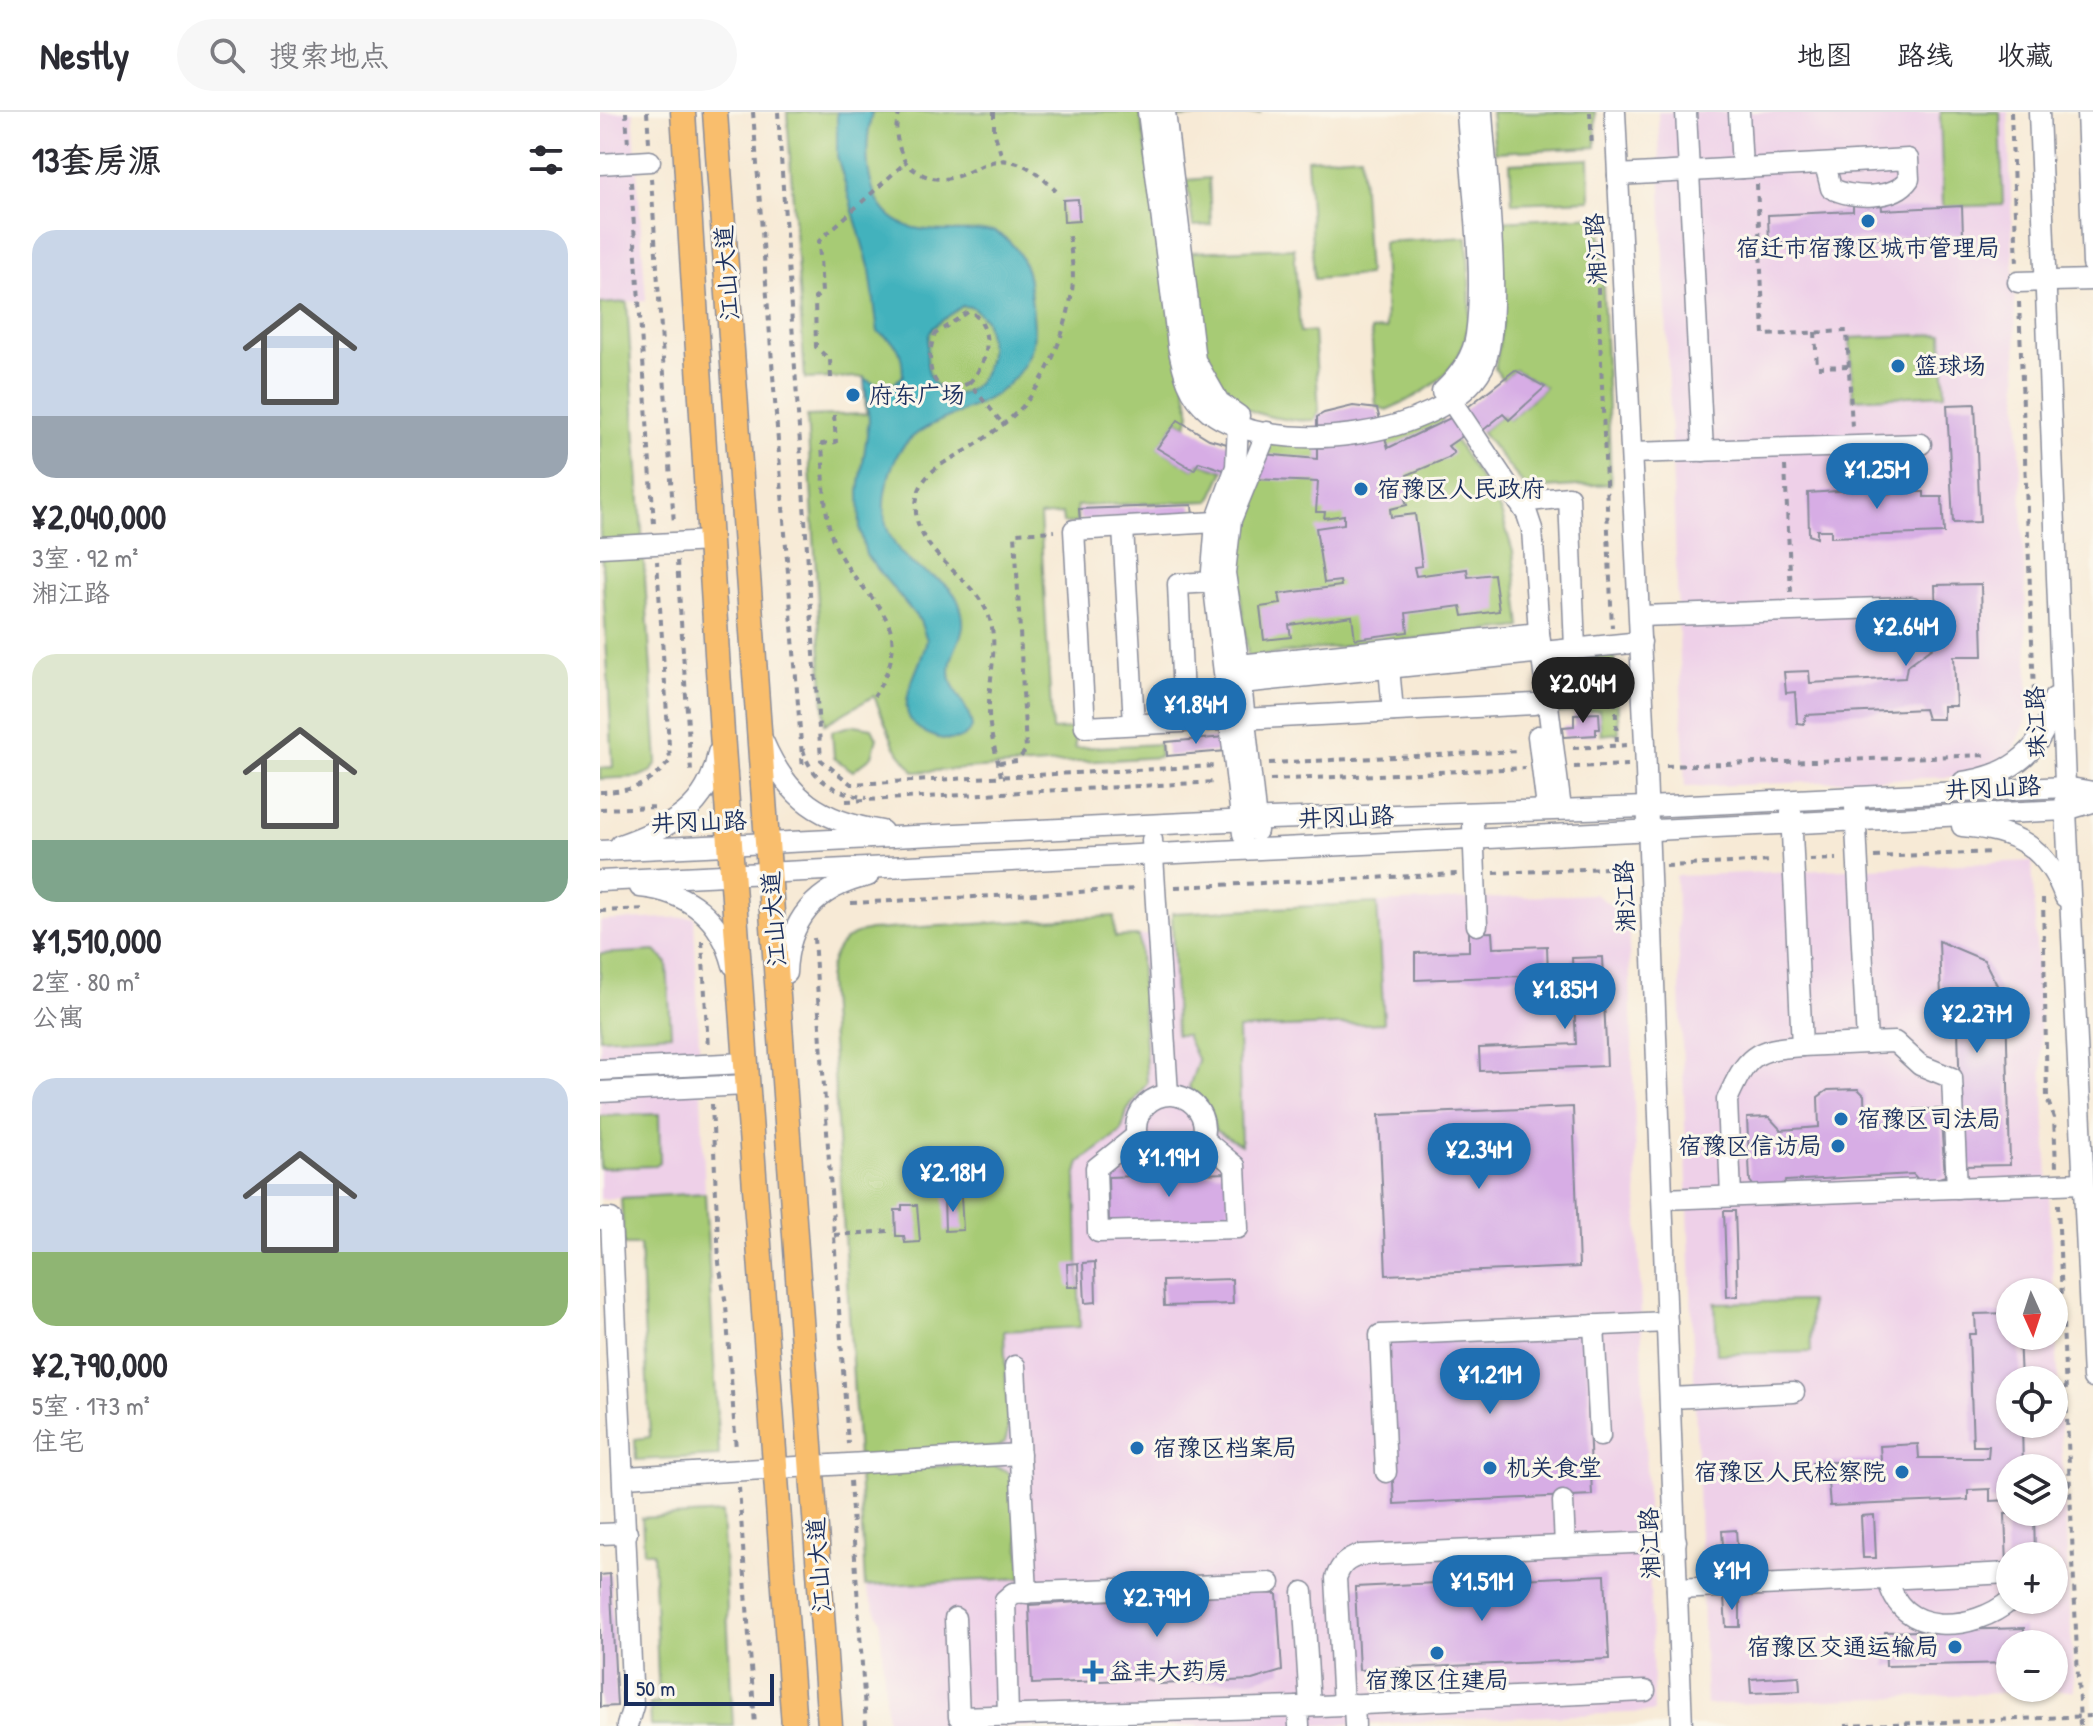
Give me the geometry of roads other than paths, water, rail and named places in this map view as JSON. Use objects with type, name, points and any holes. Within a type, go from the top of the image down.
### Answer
[{"type":"main road","name":"江山大道","points":[[683,112],[722,733],[794,1726]]},
{"type":"main road","name":"江山大道","points":[[715,112],[831,1723]]},
{"type":"main road","points":[[782,1726],[784,1592]]},
{"type":"street","points":[[1148,112],[1183,374],[1193,394],[1209,411],[1238,424],[1302,437],[1344,435],[1392,425],[1444,402],[1477,376],[1484,364],[1492,331],[1482,112]]},
{"type":"street","points":[[1165,112],[1195,360],[1209,387],[1219,402],[1239,415],[1290,429],[1331,431],[1393,418],[1437,396],[1457,378],[1468,360],[1476,337],[1477,299],[1467,112]]},
{"type":"street","name":"湘江路","points":[[1615,112],[1646,755],[1682,1726]]},
{"type":"street","points":[[1686,112],[1703,451]]},
{"type":"street","points":[[1739,112],[1749,168]]},
{"type":"street","name":"珠江路","points":[[2039,112],[2070,912],[2088,1162],[2083,1183],[2093,1378]]},
{"type":"street","points":[[2087,112],[2093,264]]},
{"type":"street","points":[[600,164],[640,162]]},
{"type":"street","points":[[1618,175],[1825,164]]},
{"type":"street","points":[[2018,282],[2093,280]]},
{"type":"street","points":[[1444,402],[1519,502],[1532,529],[1534,704],[1548,758]]},
{"type":"street","points":[[1444,402],[1500,490],[1519,531],[1554,810]]},
{"type":"street","points":[[1238,424],[1236,467],[1216,522],[1213,582],[1238,718],[1251,847]]},
{"type":"street","points":[[1238,718],[1240,674],[1225,573],[1231,520],[1267,432]]},
{"type":"street","points":[[1632,453],[1921,444]]},
{"type":"street","points":[[1519,502],[1569,497],[1575,649]]},
{"type":"street","points":[[1216,522],[1074,530],[1085,727],[1534,704]]},
{"type":"street","points":[[1123,528],[1134,724]]},
{"type":"street","points":[[600,547],[710,541]]},
{"type":"street","points":[[1184,721],[1178,584],[1213,582]]},
{"type":"street","points":[[1640,616],[1912,607]]},
{"type":"street","points":[[1240,674],[1534,643],[1575,649],[1641,642]]},
{"type":"street","points":[[1240,674],[1389,668],[1534,643]]},
{"type":"street","points":[[1867,1043],[1857,858],[1860,797],[1975,781],[1997,775],[2023,760],[2050,720],[2060,658]]},
{"type":"street","points":[[1389,668],[1393,711]]},
{"type":"street","points":[[601,851],[656,833],[693,806],[712,782],[722,733]]},
{"type":"street","points":[[761,737],[773,764],[790,790],[805,803],[852,826],[918,837]]},
{"type":"street","name":"井冈山路","points":[[601,851],[769,846],[1151,824],[1647,807],[2065,787],[2093,792]]},
{"type":"street","points":[[1790,800],[1802,1046]]},
{"type":"street","name":"井冈山路","points":[[600,882],[1251,847],[2066,810],[2093,802]]},
{"type":"street","points":[[1472,812],[1477,925]]},
{"type":"street","points":[[1861,820],[1993,828],[2035,851],[2058,878],[2070,912]]},
{"type":"street","points":[[1151,824],[1168,1094]]},
{"type":"street","points":[[783,1045],[787,947],[796,924],[831,889],[851,880],[920,865]]},
{"type":"street","points":[[600,882],[656,889],[679,895],[699,907],[716,924],[728,948],[741,998]]},
{"type":"street","points":[[1731,1196],[1727,1100],[1747,1064],[1761,1051],[1895,1042],[1920,1065],[1952,1078],[1957,1188]]},
{"type":"street","points":[[600,1070],[746,1074]]},
{"type":"street","points":[[600,1092],[746,1074]]},
{"type":"street","points":[[1168,1094],[1190,1100],[1198,1108],[1205,1128],[1203,1139],[1190,1157],[1170,1163],[1149,1156],[1136,1136],[1139,1113],[1157,1097],[1168,1094]]},
{"type":"street","points":[[1136,1136],[1096,1168],[1098,1232],[1238,1228],[1235,1166],[1203,1139]]},
{"type":"street","points":[[1663,1199],[2083,1183]]},
{"type":"street","points":[[600,1219],[611,1219],[625,1477],[633,1706],[627,1726]]},
{"type":"street","points":[[1386,1472],[1380,1335],[1667,1322]]},
{"type":"street","points":[[1594,1325],[1600,1436]]},
{"type":"street","points":[[1015,1366],[1027,1593]]},
{"type":"street","points":[[1670,1398],[1794,1392]]},
{"type":"street","points":[[625,1477],[1020,1454]]},
{"type":"street","points":[[1563,1501],[1565,1546]]},
{"type":"street","points":[[600,1534],[627,1533]]},
{"type":"street","points":[[1355,1726],[1348,1704],[1336,1578],[1340,1565],[1348,1559],[1360,1555],[1676,1541]]},
{"type":"street","points":[[1677,1589],[1996,1574]]},
{"type":"street","points":[[1888,1579],[1897,1606],[1910,1617],[1930,1623],[1984,1618],[1996,1610]]},
{"type":"street","points":[[1008,1716],[1005,1600],[1013,1593],[1270,1583]]},
{"type":"street","points":[[1302,1713],[1303,1592]]},
{"type":"street","points":[[955,1618],[959,1717],[1216,1717],[1302,1713],[1348,1704],[1645,1691]]},
{"type":"water","points":[[837,112],[872,112],[868,145],[870,180],[885,210],[897,221],[914,228],[994,231],[1015,248],[1029,280],[1034,336],[1031,350],[1018,373],[1001,390],[921,431],[905,444],[894,462],[886,489],[884,514],[891,538],[909,561],[950,588],[959,603],[962,632],[950,672],[972,728],[958,739],[939,738],[921,730],[911,721],[907,709],[908,697],[927,640],[920,621],[866,555],[860,530],[859,491],[869,420],[864,379],[882,387],[893,385],[903,375],[895,344],[878,332],[870,270],[837,156]],"holes":[[[962,306],[972,307],[985,319],[989,347],[986,369],[976,384],[964,393],[950,394],[938,388],[929,374],[929,334]]]},
{"type":"place","name":"宿迁市宿豫区城市管理局","points":[[1868,221]]},
{"type":"place","name":"篮球场","points":[[1898,366]]},
{"type":"place","name":"府东广场","points":[[853,395]]},
{"type":"place","name":"宿豫区人民政府","points":[[1361,489]]},
{"type":"place","name":"宿豫区司法局","points":[[1841,1119]]},
{"type":"place","name":"宿豫区信访局","points":[[1838,1146]]},
{"type":"place","name":"宿豫区档案局","points":[[1137,1448]]},
{"type":"place","name":"机关食堂","points":[[1490,1468]]},
{"type":"place","name":"宿豫区人民检察院","points":[[1902,1472]]},
{"type":"place","name":"宿豫区交通运输局","points":[[1955,1647]]},
{"type":"place","name":"宿豫区住建局","points":[[1437,1653]]},
{"type":"place","name":"益丰大药房","points":[[1093,1671]]}]
